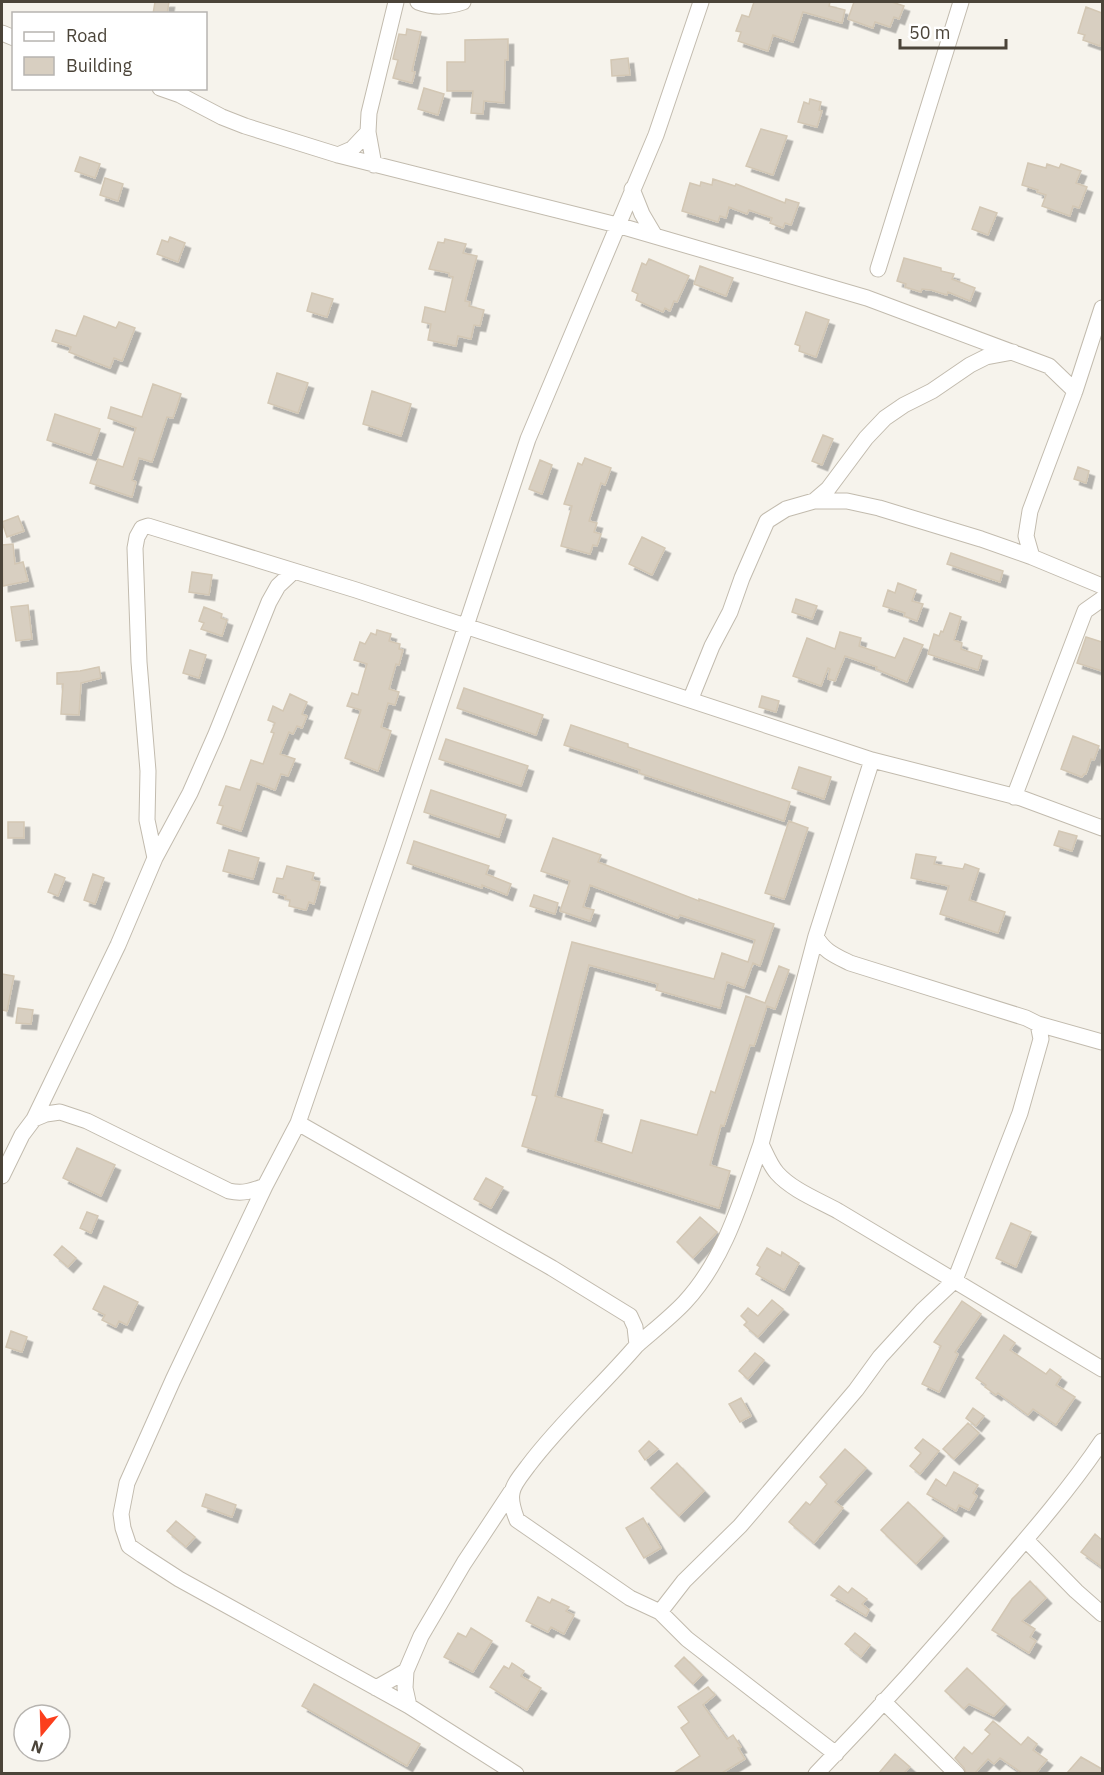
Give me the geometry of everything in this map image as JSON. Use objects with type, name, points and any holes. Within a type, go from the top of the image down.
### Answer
[{"type":"street","points":[[374,165],[369,132],[369,113],[396,2]]},
{"type":"street","points":[[418,2],[429,6],[450,6],[463,2]]},
{"type":"street","points":[[516,1773],[409,1706],[179,1579],[142,1555],[129,1546],[121,1514],[127,1483],[265,1186],[298,1123],[382,879],[528,439],[616,225],[656,135],[701,2]]},
{"type":"street","points":[[878,269],[962,2]]},
{"type":"street","points":[[166,90],[245,126],[338,155],[616,225],[867,298],[1049,366],[1076,391]]},
{"type":"street","points":[[338,155],[352,149],[369,132]]},
{"type":"street","points":[[632,189],[642,214],[655,236]]},
{"type":"street","points":[[1032,557],[1026,536],[1030,511],[1076,391],[1102,308]]},
{"type":"street","points":[[814,501],[828,489],[866,438],[885,418],[904,405],[932,391],[970,365],[986,357],[1013,352]]},
{"type":"street","points":[[690,698],[712,646],[730,612],[767,521],[786,509],[814,501],[847,501],[879,508],[981,539],[1102,586]]},
{"type":"street","points":[[155,858],[147,820],[148,771],[139,662],[135,548],[142,528],[148,526],[690,698],[872,760],[1014,797],[1102,828]]},
{"type":"street","points":[[2,1176],[22,1135],[34,1119],[118,945],[155,858],[190,792],[269,602],[278,586],[294,571]]},
{"type":"street","points":[[1014,797],[1084,611],[1102,599]]},
{"type":"street","points":[[409,1706],[405,1688],[406,1671],[427,1627],[464,1563],[549,1437],[637,1345],[686,1301],[701,1282],[731,1230],[761,1144],[816,936],[872,760]]},
{"type":"street","points":[[816,936],[820,945],[828,952],[850,963],[1026,1018],[1040,1031],[1057,1030],[1102,1042]]},
{"type":"street","points":[[660,1612],[684,1581],[740,1526],[856,1390],[880,1357],[922,1311],[955,1280],[1020,1113],[1040,1031]]},
{"type":"street","points":[[34,1119],[46,1113],[60,1112],[87,1121],[229,1191],[250,1192],[265,1186]]},
{"type":"street","points":[[298,1123],[601,1296],[630,1316],[665,1321]]},
{"type":"street","points":[[761,1144],[778,1175],[802,1191],[1102,1369]]},
{"type":"street","points":[[630,1316],[637,1345]]},
{"type":"street","points":[[816,1773],[956,1622],[1026,1540],[1102,1441]]},
{"type":"street","points":[[512,1492],[513,1508],[517,1520],[630,1598],[660,1612],[687,1639],[836,1754]]},
{"type":"street","points":[[494,1521],[517,1520]]},
{"type":"street","points":[[1026,1540],[1076,1592],[1102,1614]]},
{"type":"street","points":[[376,1688],[406,1671]]},
{"type":"street","points":[[883,1701],[957,1773]]},
{"type":"building","points":[[155,2],[169,2],[167,12],[153,12]]},
{"type":"building","points":[[754,2],[830,2],[829,6],[845,10],[842,23],[803,12],[793,42],[773,35],[768,51],[738,41],[741,32],[736,31],[742,15],[749,17]]},
{"type":"building","points":[[854,2],[892,2],[904,6],[899,19],[894,17],[890,27],[875,22],[873,28],[848,19]]},
{"type":"building","points":[[1086,7],[1102,13],[1100,46],[1083,40],[1085,35],[1078,33]]},
{"type":"building","points":[[407,29],[421,32],[412,71],[415,72],[412,83],[393,78],[398,60],[393,59],[399,34],[406,35]]},
{"type":"building","points":[[508,39],[504,103],[484,101],[483,114],[471,113],[473,91],[447,91],[447,62],[465,62],[465,40]]},
{"type":"building","points":[[628,58],[630,75],[612,76],[611,60]]},
{"type":"building","points":[[424,88],[444,94],[438,115],[418,109]]},
{"type":"building","points":[[810,99],[821,102],[819,110],[822,111],[817,127],[798,122],[804,102],[809,104]]},
{"type":"building","points":[[761,129],[787,136],[773,175],[746,166]]},
{"type":"building","points":[[80,157],[100,164],[95,178],[75,171]]},
{"type":"building","points":[[1028,163],[1046,168],[1047,164],[1059,168],[1061,164],[1081,171],[1076,183],[1087,187],[1079,208],[1073,206],[1070,216],[1042,206],[1046,195],[1022,185]]},
{"type":"building","points":[[105,178],[123,184],[118,201],[100,195]]},
{"type":"building","points":[[713,179],[735,186],[736,184],[785,203],[786,199],[799,203],[791,225],[785,223],[783,228],[770,223],[772,218],[749,210],[747,214],[729,207],[726,218],[720,216],[718,222],[682,211],[690,183],[700,186],[701,182],[712,185]]},
{"type":"building","points":[[980,207],[997,213],[988,235],[972,229]]},
{"type":"building","points":[[170,237],[185,243],[178,262],[157,254],[162,240],[168,242]]},
{"type":"building","points":[[445,239],[466,244],[463,253],[477,256],[465,301],[470,302],[469,306],[484,310],[480,326],[474,325],[471,339],[458,336],[456,346],[428,340],[431,324],[422,322],[425,307],[445,312],[453,277],[449,276],[449,273],[429,269],[438,242],[444,243]]},
{"type":"building","points":[[904,258],[954,274],[952,279],[975,288],[970,301],[948,292],[947,295],[922,289],[921,292],[905,287],[906,284],[897,281]]},
{"type":"building","points":[[649,259],[689,276],[677,302],[674,301],[670,311],[665,308],[663,312],[636,300],[638,294],[632,291],[642,263],[646,265]]},
{"type":"building","points":[[700,266],[733,278],[726,296],[694,284]]},
{"type":"building","points":[[312,293],[333,299],[327,317],[307,311]]},
{"type":"building","points":[[806,312],[829,320],[816,357],[799,351],[800,346],[795,344]]},
{"type":"building","points":[[84,316],[116,328],[119,322],[135,328],[122,361],[114,358],[110,368],[69,352],[71,347],[52,341],[56,330],[76,336]]},
{"type":"building","points":[[277,373],[308,383],[298,413],[268,403]]},
{"type":"building","points":[[153,384],[181,394],[173,418],[167,417],[152,462],[139,458],[132,480],[136,482],[132,497],[90,483],[98,459],[123,467],[136,428],[108,418],[111,407],[142,417]]},
{"type":"building","points":[[372,391],[411,404],[401,436],[363,424]]},
{"type":"building","points":[[55,414],[100,429],[91,455],[47,440]]},
{"type":"building","points":[[823,435],[833,439],[822,465],[812,461]]},
{"type":"building","points":[[585,458],[611,468],[605,485],[601,483],[589,521],[597,523],[594,532],[601,534],[597,546],[593,545],[590,554],[561,546],[572,506],[564,504],[578,463],[582,465]]},
{"type":"building","points":[[540,460],[552,465],[542,494],[529,489]]},
{"type":"building","points":[[1078,467],[1089,471],[1086,483],[1074,479]]},
{"type":"building","points":[[18,516],[24,531],[7,537],[2,522]]},
{"type":"building","points":[[642,537],[665,548],[652,575],[629,564]]},
{"type":"building","points":[[13,544],[15,564],[23,562],[28,581],[3,586],[2,545]]},
{"type":"building","points":[[951,553],[1003,571],[1000,582],[947,564]]},
{"type":"building","points":[[192,572],[212,575],[209,595],[189,592]]},
{"type":"building","points":[[898,583],[916,590],[912,601],[923,604],[917,621],[904,616],[905,613],[883,606],[888,590],[895,593]]},
{"type":"building","points":[[796,599],[817,606],[812,619],[792,612]]},
{"type":"building","points":[[28,605],[32,639],[16,641],[11,607]]},
{"type":"building","points":[[204,607],[222,614],[221,618],[227,620],[222,636],[201,629],[204,623],[199,621]]},
{"type":"building","points":[[950,613],[961,617],[954,640],[962,643],[961,649],[982,656],[978,670],[928,654],[934,634],[939,636],[941,631],[943,632]]},
{"type":"building","points":[[377,630],[391,634],[389,641],[400,644],[399,649],[403,650],[399,665],[396,664],[389,689],[399,692],[395,705],[388,703],[381,727],[391,731],[378,771],[345,758],[361,710],[347,706],[352,693],[358,695],[367,664],[354,660],[360,642],[365,644],[371,633],[376,635]]},
{"type":"building","points":[[840,632],[861,638],[859,646],[895,658],[904,638],[923,645],[907,682],[876,669],[877,667],[845,656],[835,681],[828,679],[830,669],[828,668],[821,686],[793,676],[807,638],[835,649]]},
{"type":"building","points":[[1086,637],[1102,642],[1102,671],[1077,663]]},
{"type":"building","points":[[190,650],[206,655],[199,678],[183,673]]},
{"type":"building","points":[[99,667],[101,678],[81,683],[79,715],[61,714],[63,684],[57,684],[57,673]]},
{"type":"building","points":[[464,688],[543,715],[536,735],[457,708]]},
{"type":"building","points":[[290,694],[307,702],[302,714],[307,716],[302,728],[297,726],[293,734],[289,732],[280,754],[295,759],[288,776],[281,774],[275,790],[257,783],[241,831],[217,823],[223,806],[219,805],[226,786],[240,790],[251,760],[263,764],[274,733],[271,732],[275,723],[268,720],[273,706],[283,711]]},
{"type":"building","points":[[762,696],[779,701],[776,712],[759,707]]},
{"type":"building","points":[[571,725],[628,744],[628,747],[790,802],[784,821],[639,773],[640,770],[564,745]]},
{"type":"building","points":[[1073,736],[1099,746],[1094,760],[1091,759],[1086,774],[1082,777],[1061,769]]},
{"type":"building","points":[[446,739],[528,766],[521,786],[439,759]]},
{"type":"building","points":[[799,767],[831,777],[824,799],[792,788]]},
{"type":"building","points":[[431,790],[506,815],[499,837],[424,812]]},
{"type":"building","points":[[789,821],[808,828],[784,899],[765,893]]},
{"type":"building","points":[[8,822],[24,822],[24,838],[8,838]]},
{"type":"building","points":[[1059,831],[1077,836],[1072,851],[1054,845]]},
{"type":"building","points":[[553,838],[601,855],[598,862],[699,901],[699,899],[774,924],[760,966],[753,963],[744,988],[727,982],[720,1008],[656,990],[658,984],[589,965],[555,1096],[603,1110],[595,1141],[632,1153],[641,1120],[697,1135],[711,1091],[715,1093],[746,996],[765,1003],[779,966],[789,970],[775,1009],[767,1006],[754,1046],[750,1045],[724,1126],[721,1125],[710,1165],[730,1171],[719,1208],[522,1146],[537,1096],[532,1095],[572,942],[714,979],[722,953],[748,962],[755,940],[680,915],[678,918],[590,885],[583,907],[594,910],[590,921],[560,911],[570,881],[541,871]]},
{"type":"building","points":[[414,841],[489,866],[486,874],[511,884],[507,895],[482,885],[482,888],[407,863]]},
{"type":"building","points":[[229,850],[259,858],[253,879],[223,871]]},
{"type":"building","points":[[916,854],[936,857],[934,864],[963,869],[965,864],[979,869],[969,900],[1005,912],[998,933],[940,914],[949,886],[911,878]]},
{"type":"building","points":[[287,866],[314,873],[312,880],[320,882],[314,904],[309,902],[306,910],[289,906],[290,900],[285,899],[286,896],[273,892],[277,878],[283,879]]},
{"type":"building","points":[[55,874],[65,878],[58,896],[48,892]]},
{"type":"building","points":[[93,874],[104,878],[95,904],[84,900]]},
{"type":"building","points":[[534,895],[558,903],[555,914],[530,906]]},
{"type":"building","points":[[2,974],[14,976],[7,1011],[2,1010]]},
{"type":"building","points":[[18,1008],[33,1010],[31,1024],[16,1023]]},
{"type":"building","points":[[77,1148],[115,1165],[101,1196],[63,1178]]},
{"type":"building","points":[[486,1178],[503,1187],[491,1208],[474,1199]]},
{"type":"building","points":[[87,1212],[98,1216],[91,1233],[80,1228]]},
{"type":"building","points":[[700,1217],[717,1232],[693,1258],[677,1242]]},
{"type":"building","points":[[1011,1223],[1031,1232],[1016,1267],[996,1258]]},
{"type":"building","points":[[62,1246],[76,1258],[68,1267],[54,1255]]},
{"type":"building","points":[[767,1248],[781,1256],[782,1252],[799,1263],[784,1290],[756,1274],[760,1267],[757,1265]]},
{"type":"building","points":[[104,1286],[138,1302],[127,1325],[119,1321],[116,1327],[102,1320],[105,1315],[93,1309]]},
{"type":"building","points":[[772,1300],[783,1309],[758,1337],[744,1325],[747,1322],[741,1316],[748,1308],[758,1316]]},
{"type":"building","points":[[962,1301],[981,1314],[955,1352],[958,1354],[939,1392],[922,1384],[941,1346],[934,1342]]},
{"type":"building","points":[[11,1331],[27,1337],[22,1352],[6,1347]]},
{"type":"building","points":[[1004,1335],[1015,1343],[1010,1350],[1046,1374],[1050,1369],[1061,1377],[1056,1385],[1075,1397],[1056,1425],[1033,1409],[1028,1415],[998,1393],[996,1395],[976,1378]]},
{"type":"building","points":[[755,1353],[764,1360],[748,1379],[739,1371]]},
{"type":"building","points":[[741,1398],[751,1416],[740,1422],[729,1404]]},
{"type":"building","points":[[973,1408],[984,1416],[976,1426],[966,1418]]},
{"type":"building","points":[[968,1423],[979,1433],[954,1459],[943,1449]]},
{"type":"building","points":[[923,1439],[939,1451],[920,1474],[910,1466],[921,1453],[915,1448]]},
{"type":"building","points":[[649,1441],[658,1449],[645,1460],[639,1451]]},
{"type":"building","points":[[845,1449],[866,1468],[835,1502],[843,1508],[814,1543],[789,1522],[806,1502],[810,1505],[827,1484],[820,1477]]},
{"type":"building","points":[[677,1463],[704,1491],[679,1516],[651,1488]]},
{"type":"building","points":[[954,1472],[978,1485],[973,1493],[977,1496],[969,1510],[959,1505],[956,1511],[927,1494],[936,1479],[946,1486]]},
{"type":"building","points":[[206,1494],[236,1505],[232,1517],[202,1506]]},
{"type":"building","points":[[908,1502],[943,1536],[916,1564],[881,1530]]},
{"type":"building","points":[[643,1518],[661,1548],[644,1558],[626,1528]]},
{"type":"building","points":[[176,1521],[195,1537],[186,1547],[167,1531]]},
{"type":"building","points":[[1095,1534],[1102,1540],[1102,1567],[1081,1552]]},
{"type":"building","points":[[1030,1581],[1046,1598],[1022,1621],[1035,1629],[1030,1637],[1036,1641],[1029,1653],[992,1630],[1012,1599]]},
{"type":"building","points":[[839,1586],[848,1593],[852,1588],[867,1599],[862,1604],[869,1610],[866,1616],[831,1595]]},
{"type":"building","points":[[538,1597],[550,1603],[552,1599],[569,1607],[566,1611],[574,1615],[564,1634],[551,1627],[548,1632],[526,1621]]},
{"type":"building","points":[[471,1628],[492,1641],[473,1672],[444,1657],[458,1633],[466,1637]]},
{"type":"building","points":[[855,1633],[870,1645],[861,1657],[845,1644]]},
{"type":"building","points":[[684,1657],[702,1675],[693,1684],[675,1666]]},
{"type":"building","points":[[512,1663],[524,1671],[521,1676],[541,1688],[527,1710],[490,1687],[504,1666],[509,1669]]},
{"type":"building","points":[[967,1668],[1005,1704],[994,1716],[969,1704],[964,1709],[945,1691]]},
{"type":"building","points":[[314,1684],[420,1744],[407,1766],[302,1706]]},
{"type":"building","points":[[708,1687],[715,1695],[703,1705],[727,1739],[733,1735],[745,1759],[722,1773],[674,1773],[700,1756],[681,1728],[689,1722],[678,1707]]},
{"type":"building","points":[[993,1721],[1021,1745],[1028,1737],[1037,1744],[1033,1750],[1047,1760],[1036,1773],[1022,1773],[1000,1758],[994,1764],[988,1759],[975,1773],[966,1773],[955,1758],[964,1747],[972,1754],[990,1734],[985,1730]]},
{"type":"building","points":[[895,1754],[910,1767],[904,1773],[879,1773]]},
{"type":"building","points":[[1081,1757],[1102,1769],[1102,1773],[1067,1773]]}]
